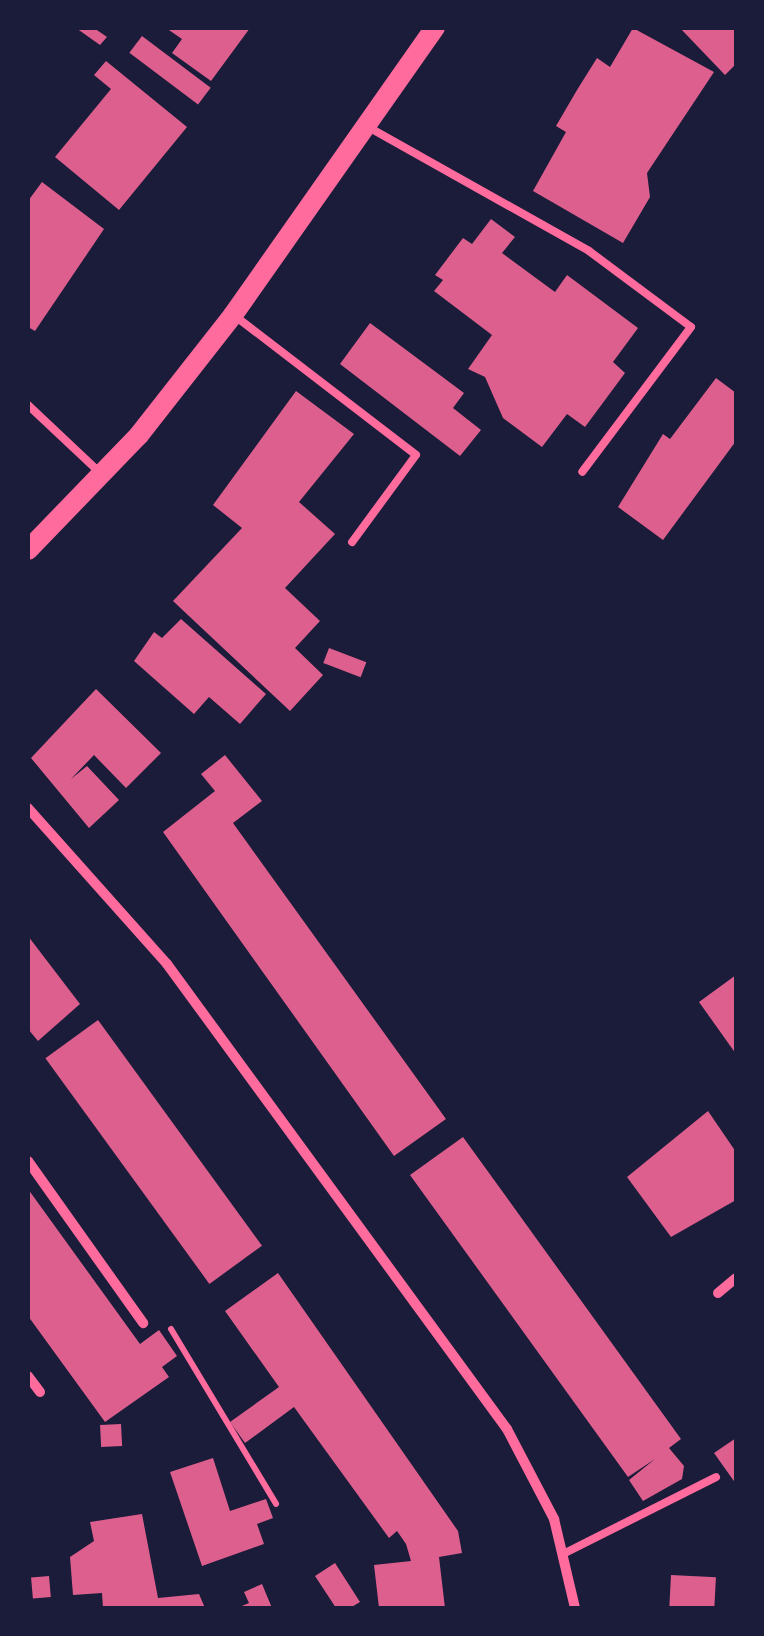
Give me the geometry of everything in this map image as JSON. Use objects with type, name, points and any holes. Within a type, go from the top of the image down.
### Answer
[{"type":"main road","points":[[28,550],[102,475],[234,315],[435,28]]},
{"type":"street","points":[[28,808],[167,964],[506,1429],[565,1553],[575,1608]]},
{"type":"street","points":[[28,1161],[143,1323]]},
{"type":"street","points":[[718,1293],[736,1278]]},
{"type":"street","points":[[28,1376],[40,1392]]},
{"type":"lane","points":[[368,127],[588,251],[691,326],[582,472]]},
{"type":"lane","points":[[234,315],[416,455],[352,542]]},
{"type":"lane","points":[[28,405],[102,475]]},
{"type":"lane","points":[[565,1553],[716,1477]]},
{"type":"path","points":[[143,1323],[164,1318],[276,1504]]},
{"type":"building","points":[[76,28],[94,28],[107,37],[100,45]]},
{"type":"building","points":[[166,28],[250,28],[211,81],[172,53],[182,39]]},
{"type":"building","points":[[633,28],[714,72],[647,173],[650,197],[623,243],[533,191],[566,132],[556,126],[577,90],[597,58],[610,67]]},
{"type":"building","points":[[680,28],[736,28],[736,64],[725,75]]},
{"type":"building","points":[[142,36],[211,88],[198,105],[129,53]]},
{"type":"building","points":[[106,61],[187,127],[119,210],[55,157],[111,89],[94,75]]},
{"type":"building","points":[[42,182],[104,229],[35,331],[28,327],[28,201]]},
{"type":"building","points":[[491,219],[515,237],[502,253],[555,292],[567,275],[638,328],[613,362],[625,373],[585,427],[567,414],[542,447],[503,418],[485,377],[468,369],[492,335],[434,291],[443,280],[435,275],[463,238],[472,244]]},
{"type":"building","points":[[370,323],[464,393],[453,408],[481,430],[460,456],[340,364]]},
{"type":"building","points":[[716,378],[736,393],[736,441],[663,540],[618,507],[663,434],[670,439]]},
{"type":"building","points":[[296,391],[354,434],[299,502],[335,534],[285,588],[320,621],[295,648],[323,675],[290,711],[173,601],[242,528],[213,505]]},
{"type":"building","points":[[181,619],[266,694],[240,724],[209,697],[194,714],[134,661],[154,632],[162,638]]},
{"type":"building","points":[[329,648],[366,662],[361,677],[323,663]]},
{"type":"building","points":[[96,689],[161,753],[126,788],[94,755],[71,779],[87,766],[119,800],[89,828],[31,758]]},
{"type":"building","points":[[225,755],[262,801],[233,823],[446,1119],[394,1156],[163,832],[215,791],[201,774]]},
{"type":"building","points":[[28,936],[80,1004],[38,1041],[28,1029]]},
{"type":"building","points":[[736,975],[736,1054],[699,1002]]},
{"type":"building","points":[[98,1020],[262,1246],[209,1284],[45,1058]]},
{"type":"building","points":[[708,1111],[736,1152],[736,1200],[671,1237],[627,1177]]},
{"type":"building","points":[[463,1137],[681,1439],[669,1448],[684,1466],[682,1479],[643,1501],[629,1480],[655,1459],[628,1477],[410,1175]]},
{"type":"building","points":[[28,1189],[140,1344],[159,1330],[177,1356],[162,1367],[169,1377],[105,1422],[28,1316]]},
{"type":"building","points":[[278,1273],[458,1531],[462,1553],[439,1557],[445,1608],[379,1608],[374,1565],[411,1561],[406,1544],[397,1531],[389,1538],[294,1407],[245,1443],[230,1422],[279,1387],[225,1311]]},
{"type":"building","points":[[121,1424],[122,1446],[101,1447],[100,1425]]},
{"type":"building","points":[[736,1438],[736,1484],[714,1453]]},
{"type":"building","points":[[213,1458],[230,1511],[266,1499],[273,1518],[257,1524],[264,1544],[202,1566],[170,1472]]},
{"type":"building","points":[[142,1514],[158,1598],[199,1594],[205,1608],[103,1608],[102,1593],[73,1595],[70,1557],[94,1541],[90,1522]]},
{"type":"building","points":[[335,1563],[360,1602],[350,1608],[336,1608],[315,1576]]},
{"type":"building","points":[[671,1575],[716,1577],[714,1608],[669,1608]]},
{"type":"building","points":[[49,1576],[51,1597],[33,1598],[31,1578]]},
{"type":"building","points":[[262,1584],[272,1608],[237,1608],[249,1603],[244,1592]]}]
